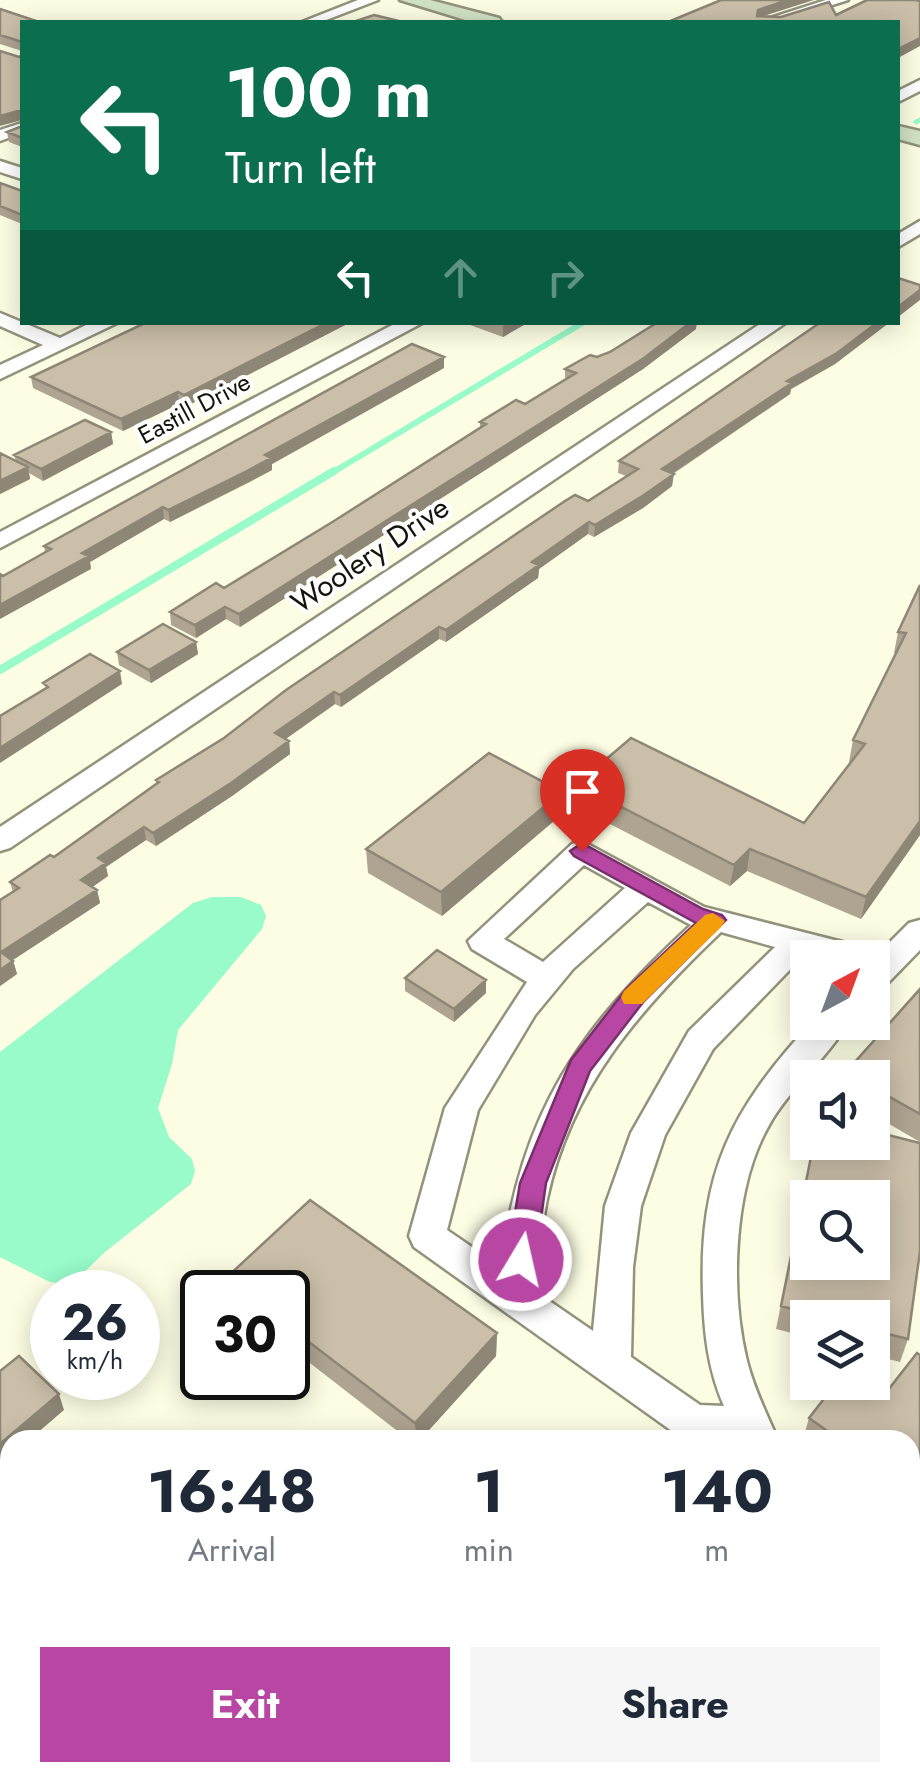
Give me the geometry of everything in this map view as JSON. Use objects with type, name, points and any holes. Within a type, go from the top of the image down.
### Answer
[{"type":"main road","points":[[409,0],[484,20]]},
{"type":"street","points":[[315,20],[371,0]]},
{"type":"street","points":[[773,20],[841,0]]},
{"type":"street","points":[[0,319],[60,345]]},
{"type":"street","points":[[0,373],[103,325]]},
{"type":"street","name":"Eastill Drive","points":[[0,541],[408,325]]},
{"type":"street","name":"Woolery Drive","points":[[0,841],[773,325]]},
{"type":"street","points":[[548,979],[483,942],[582,851],[695,915],[790,940]]},
{"type":"street","points":[[645,886],[524,1007],[462,1108],[426,1236],[693,1423],[736,1430]]},
{"type":"street","points":[[515,1298],[533,1183],[580,1067],[636,994],[714,920]]},
{"type":"street","points":[[890,953],[920,931]]},
{"type":"street","points":[[611,1365],[615,1267],[623,1206],[648,1134],[701,1040],[790,950]]},
{"type":"street","points":[[754,1430],[728,1361],[719,1220],[727,1174],[751,1126],[791,1066],[815,1040]]},
{"type":"shaded area","points":[[212,897],[241,897],[261,905],[266,916],[262,929],[178,1030],[158,1108],[169,1137],[192,1159],[195,1171],[191,1184],[86,1270],[30,1272],[0,1257],[0,1052],[193,903]]},
{"type":"building","points":[[721,0],[788,0],[758,10],[757,16],[781,17],[829,2],[836,15],[867,0],[920,1],[920,38],[900,48],[900,20],[673,20]]},
{"type":"building","points":[[0,9],[33,20],[20,20],[20,41],[0,35]]},
{"type":"building","points":[[374,15],[395,20],[359,20]]},
{"type":"building","points":[[0,51],[20,56],[20,111],[0,116]]},
{"type":"building","points":[[20,127],[20,137],[7,132]]},
{"type":"building","points":[[0,183],[20,190],[20,214],[0,206]]},
{"type":"building","points":[[900,279],[920,285],[920,290],[900,305]]},
{"type":"building","points":[[141,325],[322,325],[184,395],[178,392],[121,419],[31,377]]},
{"type":"building","points":[[653,325],[687,325],[644,358],[239,614],[225,607],[195,625],[170,612],[216,583],[224,588],[334,521],[486,424],[480,422],[516,400],[525,404],[576,373],[565,369],[590,355],[597,357]]},
{"type":"building","points":[[817,325],[874,325],[662,469],[674,474],[595,525],[589,522],[532,562],[539,565],[446,630],[439,627],[340,695],[334,692],[275,733],[289,741],[231,783],[153,833],[144,827],[98,858],[106,863],[81,880],[97,890],[1,952],[13,961],[0,970],[0,900],[19,888],[10,882],[50,855],[54,857],[159,782],[156,780],[224,738],[286,690],[565,501],[575,495],[588,501],[638,469],[619,461]]},
{"type":"building","points":[[412,344],[444,357],[265,455],[271,458],[247,471],[168,510],[163,507],[82,553],[89,556],[0,605],[0,574],[3,576],[51,549],[44,546]]},
{"type":"building","points":[[85,420],[111,432],[41,469],[14,455]]},
{"type":"building","points":[[0,453],[28,467],[0,481]]},
{"type":"building","points":[[920,585],[920,821],[866,897],[750,849],[734,865],[577,784],[631,738],[804,823],[865,744],[853,740],[906,633],[898,632]]},
{"type":"building","points":[[163,624],[196,642],[149,670],[117,652]]},
{"type":"building","points":[[90,654],[120,671],[0,748],[0,716],[48,687],[43,683]]},
{"type":"building","points":[[489,753],[562,792],[441,892],[366,849]]},
{"type":"building","points":[[437,950],[486,980],[454,1009],[405,978]]},
{"type":"building","points":[[920,989],[920,1114],[890,1097],[890,1060],[857,1060],[875,1040],[890,1040],[890,1023]]},
{"type":"building","points":[[890,1136],[920,1143],[920,1251],[908,1339],[890,1334],[890,1300],[790,1300],[790,1308],[781,1306],[790,1261],[790,1280],[890,1280],[890,1180],[806,1180],[810,1160],[890,1160]]},
{"type":"building","points":[[310,1200],[497,1333],[415,1423],[310,1343],[310,1270],[235,1270]]},
{"type":"building","points":[[917,1353],[920,1355],[920,1430],[826,1430],[809,1418],[823,1400],[890,1400],[890,1387]]},
{"type":"building","points":[[19,1356],[30,1366],[30,1400],[52,1400],[17,1430],[0,1430],[0,1371]]},
{"type":"waterway","points":[[916,122],[920,120]]},
{"type":"waterway","points":[[330,474],[579,325]]},
{"type":"waterway","points":[[0,670],[334,471]]},
{"type":"slow traffic","points":[[633,997],[713,921]]},
{"type":"route","points":[[521,1260],[533,1183],[580,1067],[636,994],[714,920],[695,915],[582,851]]}]
